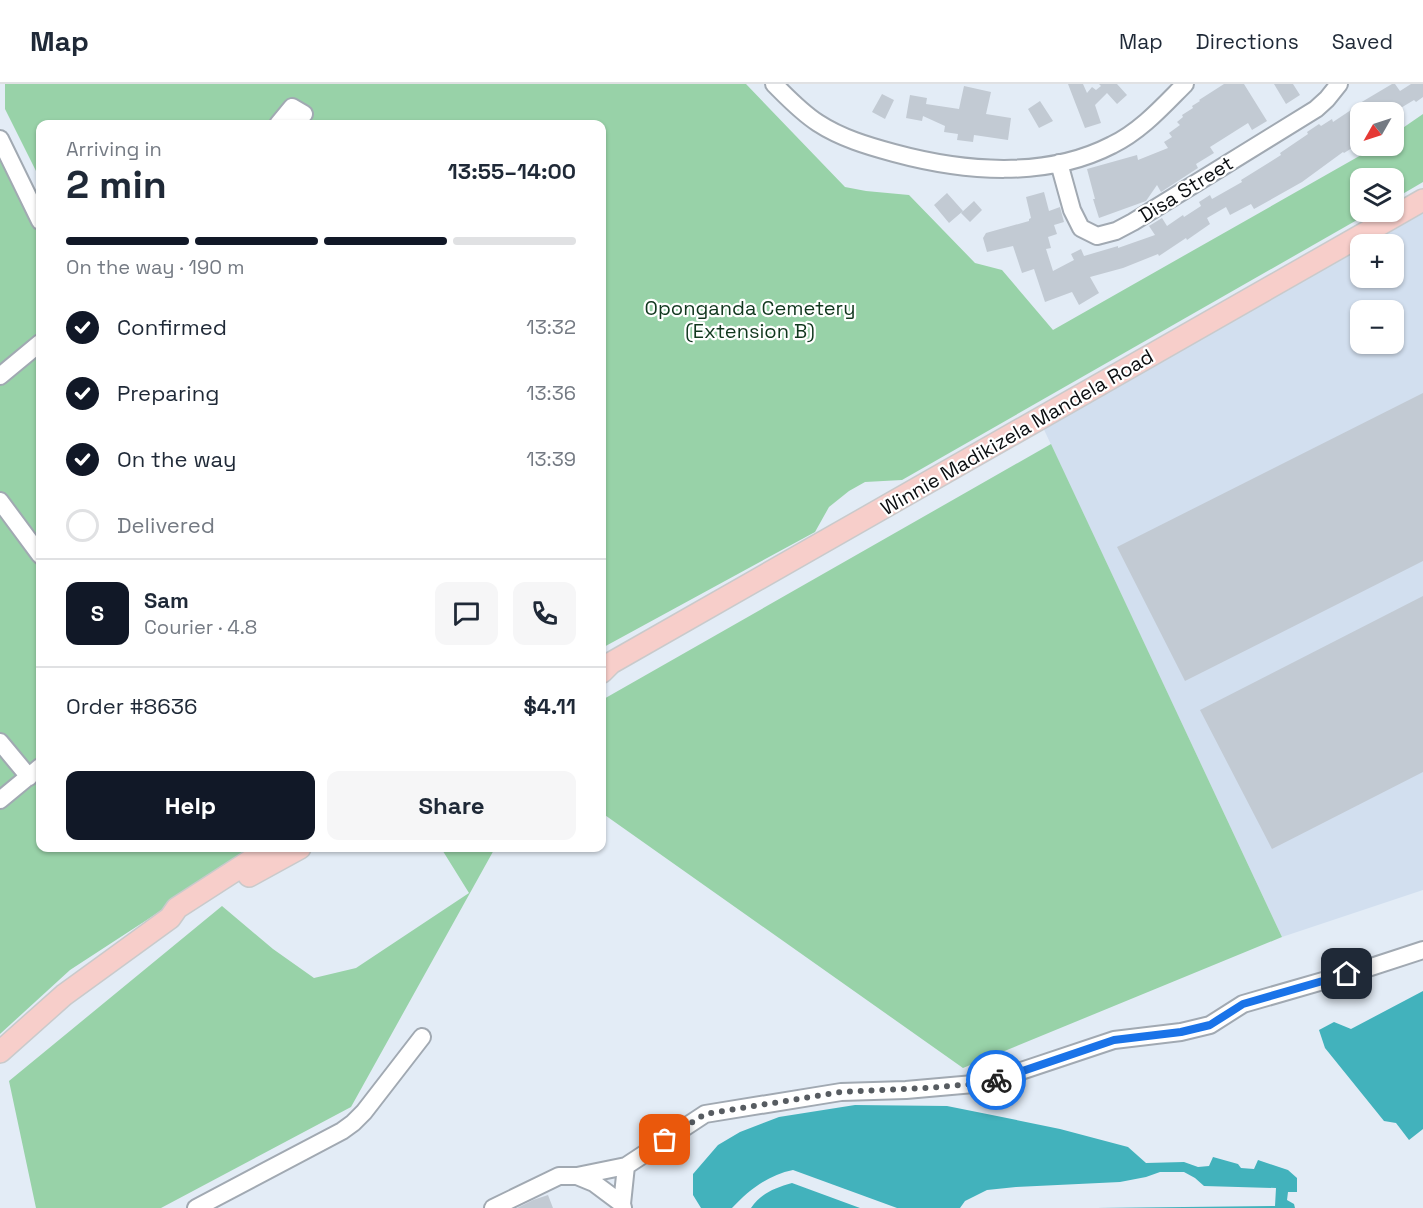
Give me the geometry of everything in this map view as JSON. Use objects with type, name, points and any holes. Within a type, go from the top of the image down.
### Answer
[{"type":"main road","name":"Winnie Madikizela Mandela Road","points":[[606,666],[1423,200]]},
{"type":"main road","points":[[0,1052],[64,995],[170,918],[177,908],[264,852]]},
{"type":"main road","points":[[170,918],[182,916],[216,894],[293,852]]},
{"type":"street","points":[[774,84],[818,124],[850,140],[930,162],[989,169],[1021,169],[1059,163],[1082,158],[1111,146],[1145,124],[1185,84]]},
{"type":"street","name":"Disa Street","points":[[1059,163],[1072,210],[1081,228],[1097,236],[1116,231],[1316,109],[1339,84]]},
{"type":"street","points":[[281,120],[292,107],[304,114],[299,120]]},
{"type":"street","points":[[0,138],[36,213]]},
{"type":"street","points":[[0,376],[36,346]]},
{"type":"street","points":[[0,501],[36,550]]},
{"type":"street","points":[[0,742],[34,772],[0,800]]},
{"type":"street","points":[[493,1208],[559,1176],[577,1176],[626,1166],[705,1114],[841,1092],[906,1090],[985,1083],[1114,1040],[1181,1032],[1210,1025],[1243,1004],[1423,950]]},
{"type":"street","points":[[196,1208],[353,1123],[423,1037]]},
{"type":"street","points":[[623,1206],[626,1166]]},
{"type":"street","points":[[577,1176],[594,1183],[623,1206]]},
{"type":"shaded area","points":[[1423,199],[1423,890],[1282,937],[1039,419],[1350,241],[1350,288],[1404,288],[1404,234],[1362,234],[1383,222],[1404,222],[1404,210]]},
{"type":"green space","name":"Oponganda Cemetery (Extension B)","points":[[5,84],[746,84],[845,187],[909,195],[975,263],[1002,270],[1053,330],[1359,156],[1404,156],[1404,127],[1423,114],[1423,182],[1404,193],[1404,168],[1350,168],[1350,222],[1354,222],[902,480],[865,482],[849,491],[829,507],[815,532],[606,646],[606,120],[36,120],[36,171],[5,109]]},
{"type":"green space","points":[[0,157],[36,228],[36,852],[251,852],[70,970],[0,1034]]},
{"type":"green space","points":[[1051,444],[1282,937],[963,1068],[606,816],[606,698]]},
{"type":"green space","points":[[443,852],[493,852],[351,1107],[161,1208],[36,1208],[9,1081],[222,906],[273,949],[314,978],[356,968],[469,893]]},
{"type":"water","points":[[1423,991],[1423,1129],[1409,1140],[1396,1123],[1384,1121],[1325,1048],[1319,1030],[1334,1022],[1351,1029]]},
{"type":"water","points":[[855,1105],[947,1106],[1060,1129],[1128,1147],[1146,1163],[1184,1162],[1198,1167],[1209,1166],[1213,1157],[1238,1164],[1241,1168],[1254,1169],[1258,1160],[1288,1170],[1297,1178],[1297,1192],[1288,1192],[1287,1200],[1294,1204],[1295,1208],[1096,1208],[1275,1206],[1276,1188],[1204,1186],[1184,1172],[1160,1172],[1120,1182],[987,1190],[965,1201],[960,1208],[897,1208],[793,1170],[760,1184],[732,1208],[701,1208],[693,1195],[693,1174],[718,1145],[740,1132],[779,1117]]},
{"type":"water","points":[[792,1183],[860,1208],[751,1208],[759,1198]]},
{"type":"building","points":[[1068,84],[1083,84],[1087,93],[1092,87],[1096,90],[1101,86],[1099,84],[1117,84],[1127,95],[1117,104],[1107,93],[1095,105],[1101,123],[1085,128]]},
{"type":"building","points":[[1224,84],[1244,84],[1267,121],[1252,130],[1248,123],[1210,147],[1214,153],[1196,164],[1198,168],[1161,192],[1157,185],[1146,201],[1099,218],[1087,169],[1137,155],[1138,160],[1168,148],[1164,142],[1172,137],[1169,133],[1180,125],[1177,122],[1183,117],[1182,115],[1193,108],[1192,106],[1199,100]]},
{"type":"building","points":[[1274,84],[1293,84],[1300,95],[1286,104]]},
{"type":"building","points":[[1392,84],[1395,84],[1400,91],[1411,84],[1423,84],[1423,97],[1404,106],[1404,102],[1362,102]]},
{"type":"building","points":[[964,86],[991,92],[986,114],[1011,118],[1008,140],[974,135],[973,142],[957,140],[958,134],[944,132],[945,126],[923,116],[922,121],[906,118],[910,95],[927,98],[926,104],[959,109]]},
{"type":"building","points":[[882,94],[894,100],[885,119],[872,112]]},
{"type":"building","points":[[1040,101],[1053,121],[1039,128],[1028,109]]},
{"type":"building","points":[[1350,111],[1350,149],[1302,182],[1254,209],[1251,204],[1230,215],[1226,207],[1207,218],[1210,224],[1159,256],[1158,254],[1123,268],[1090,277],[1099,293],[1079,305],[1072,292],[1045,302],[1034,269],[1022,273],[1013,246],[987,252],[983,238],[986,233],[1029,221],[1031,218],[1026,197],[1044,192],[1049,211],[1060,207],[1064,222],[1054,225],[1057,234],[1048,237],[1051,248],[1046,249],[1053,271],[1074,260],[1071,254],[1081,249],[1084,256],[1118,246],[1118,248],[1155,235],[1149,226],[1162,218],[1167,226],[1183,215],[1184,217],[1201,206],[1199,202],[1210,195],[1212,199],[1242,182],[1241,180],[1281,155],[1280,153],[1319,124],[1321,126],[1332,119],[1333,122]]},
{"type":"building","points":[[947,193],[963,211],[949,223],[934,205]]},
{"type":"building","points":[[974,201],[982,210],[970,222],[961,213]]},
{"type":"building","points":[[1423,393],[1423,561],[1185,681],[1117,547]]},
{"type":"building","points":[[1423,596],[1423,772],[1272,849],[1200,710]]},
{"type":"building","points":[[548,1195],[553,1208],[517,1208],[533,1200]]},
{"type":"way so far","points":[[665,1140],[705,1114],[841,1092],[906,1090],[996,1080]]},
{"type":"route","points":[[996,1080],[1114,1040],[1181,1032],[1210,1025],[1243,1004],[1347,974]]}]
